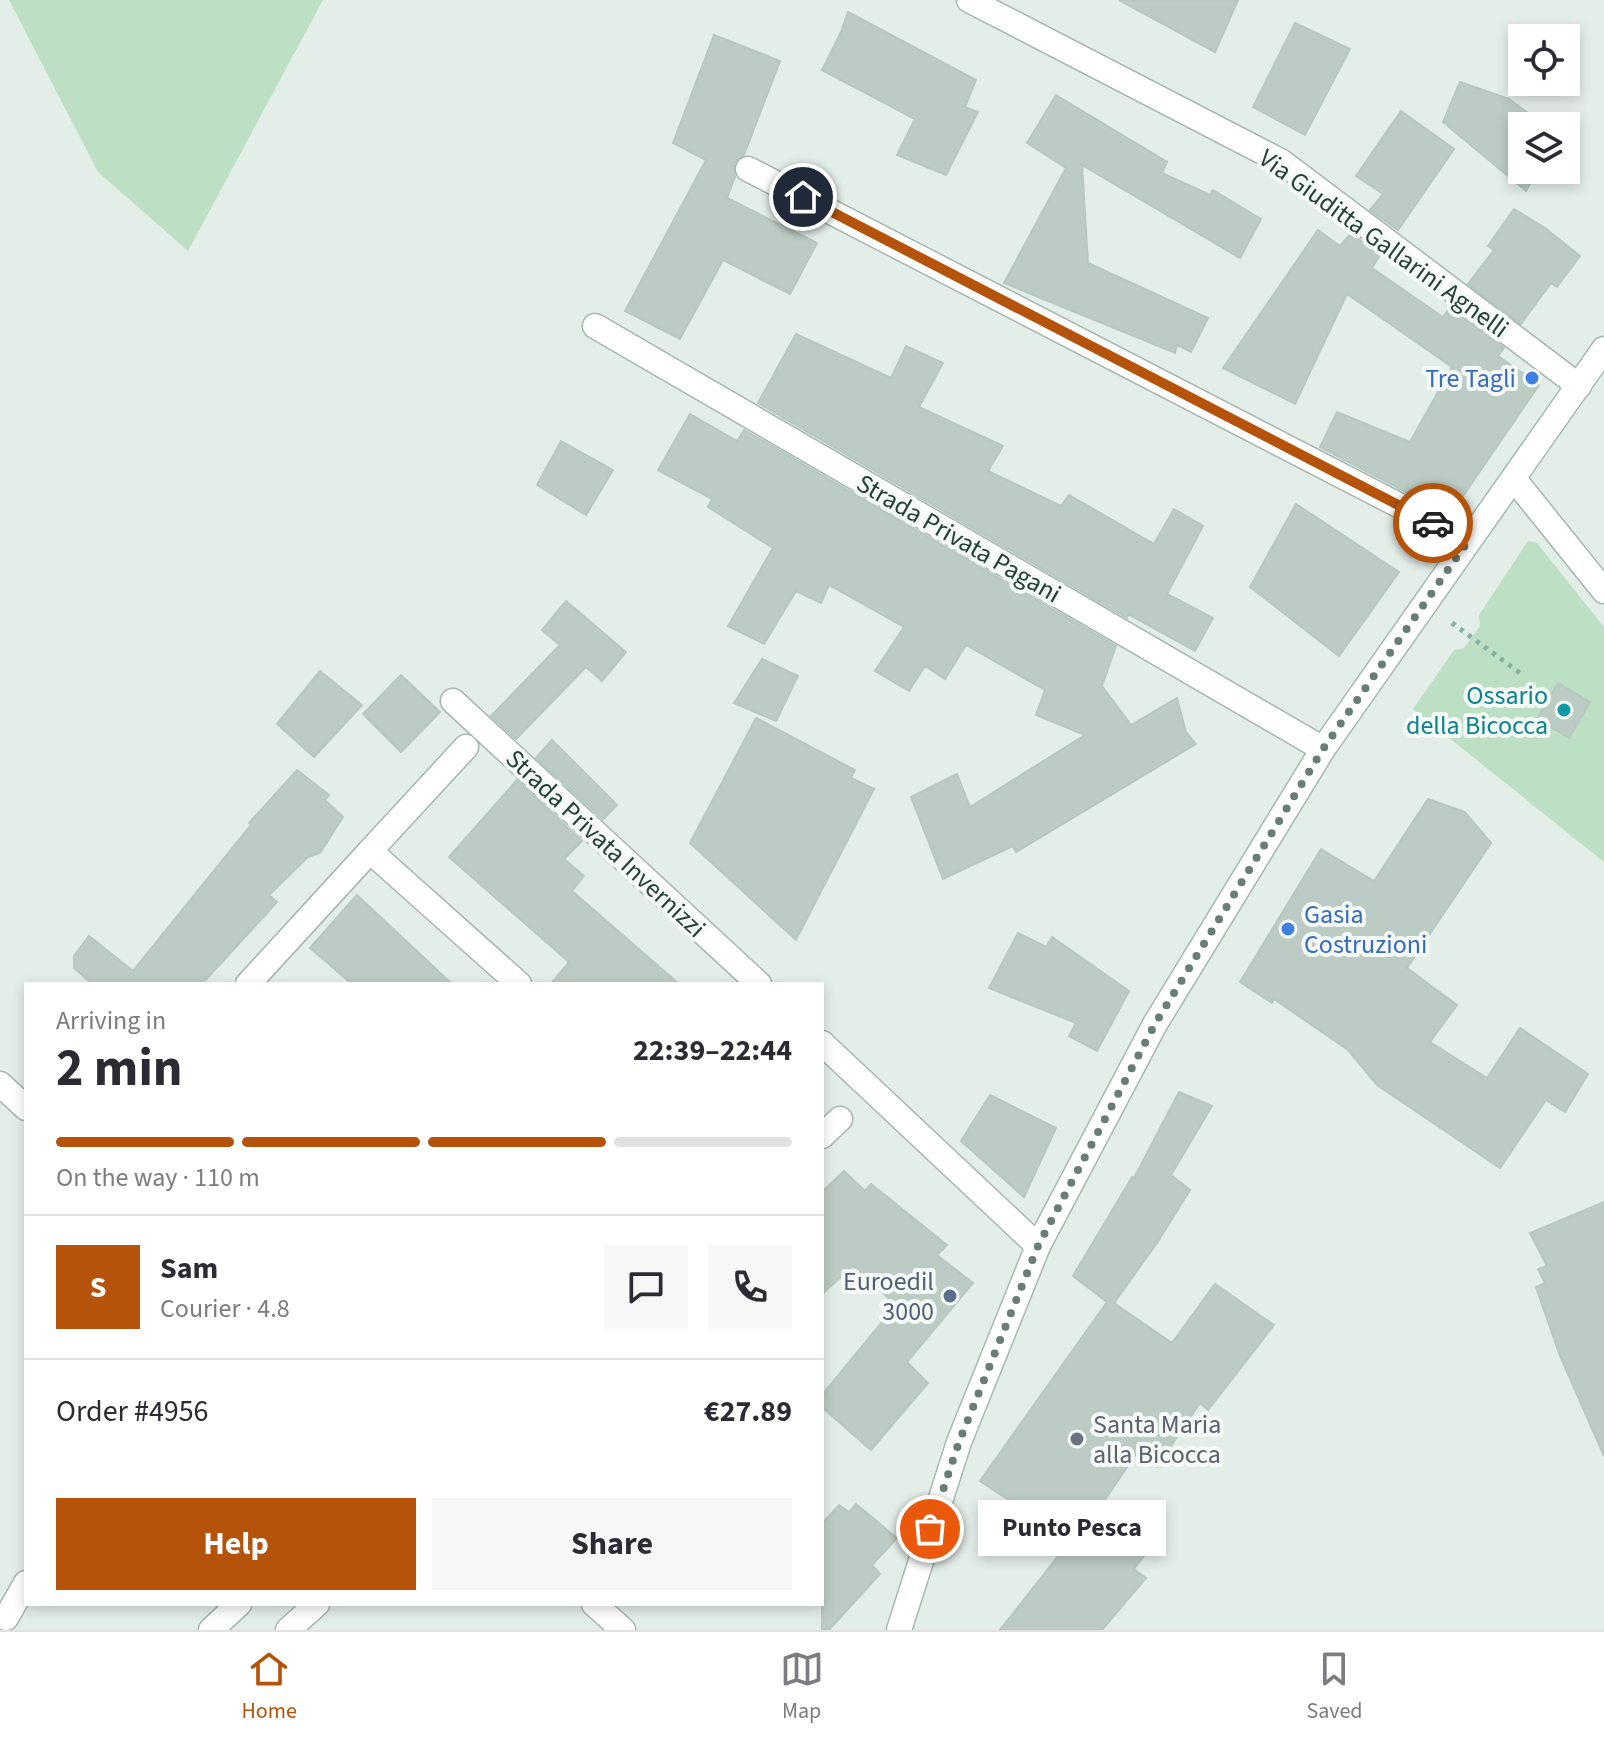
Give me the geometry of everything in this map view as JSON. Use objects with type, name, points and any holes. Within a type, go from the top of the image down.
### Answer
[{"type":"street","name":"Via Giuditta Gallarini Agnelli","points":[[969,0],[1282,162],[1579,386]]},
{"type":"street","points":[[748,169],[1468,541]]},
{"type":"street","name":"Strada Privata Pagani","points":[[595,326],[1323,749]]},
{"type":"street","points":[[899,1630],[959,1442],[1038,1246],[1155,1024],[1323,749],[1604,349]]},
{"type":"street","points":[[1514,479],[1604,591]]},
{"type":"street","name":"Strada Privata Invernizzi","points":[[453,701],[757,982]]},
{"type":"street","points":[[250,982],[466,747]]},
{"type":"street","points":[[370,851],[517,982]]},
{"type":"street","points":[[824,1045],[1038,1246]]},
{"type":"street","points":[[0,1084],[24,1106]]},
{"type":"street","points":[[824,1134],[840,1119]]},
{"type":"street","points":[[8,1620],[24,1587]]},
{"type":"street","points":[[211,1630],[237,1606]]},
{"type":"street","points":[[288,1630],[315,1606]]},
{"type":"street","points":[[596,1606],[623,1630]]},
{"type":"path","points":[[1426,602],[1520,673]]},
{"type":"green space","points":[[9,0],[323,0],[188,251],[98,172]]},
{"type":"green space","points":[[1528,541],[1537,543],[1604,627],[1604,862],[1413,709],[1454,650],[1464,648],[1480,626],[1479,615]]},
{"type":"building","points":[[1119,0],[1238,0],[1215,52]]},
{"type":"building","points":[[848,12],[976,80],[965,107],[978,112],[946,175],[897,155],[915,119],[822,70]]},
{"type":"building","points":[[1295,23],[1350,49],[1305,135],[1253,107]]},
{"type":"building","points":[[714,35],[780,61],[744,155],[734,163],[735,177],[727,198],[817,243],[790,294],[723,260],[680,339],[625,311],[706,160],[673,143]]},
{"type":"building","points":[[1460,82],[1509,99],[1527,112],[1508,112],[1508,176],[1443,122]]},
{"type":"building","points":[[1056,95],[1167,162],[1162,173],[1210,195],[1213,190],[1261,219],[1240,258],[1082,165],[1088,263],[1208,318],[1191,352],[1177,345],[1175,353],[1004,283],[1066,168],[1027,143]]},
{"type":"building","points":[[1401,111],[1454,149],[1398,230],[1370,210],[1383,194],[1356,176]]},
{"type":"building","points":[[1518,184],[1530,184],[1526,191]]},
{"type":"building","points":[[1514,209],[1545,228],[1580,256],[1557,287],[1551,283],[1521,324],[1468,284],[1494,250],[1488,246]]},
{"type":"building","points":[[1318,230],[1340,246],[1351,233],[1380,255],[1372,268],[1443,317],[1450,307],[1504,348],[1498,356],[1539,385],[1450,515],[1320,447],[1337,412],[1410,442],[1452,367],[1347,294],[1295,404],[1223,368]]},
{"type":"building","points":[[796,334],[891,378],[906,346],[943,363],[919,407],[1003,446],[988,471],[1061,506],[1069,495],[1154,544],[1174,509],[1203,526],[1167,594],[1213,618],[1195,651],[1128,614],[1127,618],[758,403]]},
{"type":"building","points":[[690,414],[737,441],[744,430],[1116,646],[1102,686],[1131,725],[1177,698],[1186,732],[1196,744],[1016,852],[1013,846],[943,879],[911,797],[957,774],[970,807],[1085,735],[1036,715],[1045,690],[966,645],[945,679],[925,666],[909,691],[875,671],[904,627],[829,585],[821,603],[796,591],[764,644],[728,626],[773,548],[708,507],[712,499],[658,470]]},
{"type":"building","points":[[561,441],[613,470],[586,515],[537,485]]},
{"type":"building","points":[[1296,504],[1399,572],[1339,656],[1250,587]]},
{"type":"building","points":[[566,601],[626,652],[602,681],[586,667],[516,739],[491,716],[560,645],[542,630]]},
{"type":"building","points":[[762,659],[798,676],[776,721],[734,703]]},
{"type":"building","points":[[320,671],[362,705],[314,757],[277,724]]},
{"type":"building","points":[[401,675],[440,712],[401,752],[363,714]]},
{"type":"building","name":"Ossario della Bicocca","points":[[1558,683],[1590,702],[1569,738],[1537,719]]},
{"type":"building","points":[[756,718],[855,770],[851,778],[874,789],[796,940],[690,843]]},
{"type":"building","points":[[552,740],[617,805],[603,819],[536,758]]},
{"type":"building","points":[[297,770],[329,795],[325,800],[343,817],[320,853],[308,857],[269,895],[277,902],[204,982],[90,982],[74,968],[74,956],[89,936],[133,971],[251,825],[249,823]]},
{"type":"building","points":[[517,780],[582,841],[564,859],[584,876],[572,891],[677,982],[553,982],[569,962],[449,857]]},
{"type":"building","points":[[1428,799],[1465,812],[1491,843],[1407,968],[1457,1005],[1430,1042],[1487,1078],[1520,1028],[1588,1074],[1565,1112],[1546,1100],[1500,1168],[1377,1085],[1348,1050],[1274,999],[1272,1003],[1240,982],[1321,849],[1374,881]]},
{"type":"building","points":[[357,895],[450,982],[350,982],[310,948]]},
{"type":"building","points":[[1018,933],[1046,947],[1052,937],[1129,991],[1097,1051],[1069,1036],[1076,1023],[989,988]]},
{"type":"building","points":[[1179,1092],[1212,1106],[1171,1175],[1190,1190],[1114,1303],[1172,1343],[1215,1284],[1274,1325],[1208,1410],[1200,1403],[1157,1467],[1136,1454],[1100,1507],[1151,1547],[1134,1569],[1146,1578],[1102,1630],[1000,1630],[1070,1541],[980,1481],[1107,1302],[1073,1276],[1134,1178]]},
{"type":"building","points":[[990,1095],[1056,1128],[1024,1197],[961,1141]]},
{"type":"building","points":[[844,1171],[865,1191],[871,1184],[947,1245],[937,1255],[973,1283],[907,1362],[928,1383],[871,1450],[824,1409],[824,1393],[896,1305],[853,1266],[824,1292],[824,1190]]},
{"type":"building","points":[[1604,1202],[1604,1456],[1560,1356],[1536,1287],[1545,1283],[1538,1269],[1547,1266],[1530,1233]]},
{"type":"building","points":[[856,1504],[897,1538],[872,1565],[880,1574],[829,1630],[822,1630],[824,1522],[839,1505],[849,1512]]},
{"type":"way so far","points":[[930,1529],[959,1442],[1038,1246],[1155,1024],[1323,749],[1468,541],[1433,523]]},
{"type":"place","name":"Tre Tagli","points":[[1532,378]]},
{"type":"place","name":"Ossario della Bicocca","points":[[1564,710]]},
{"type":"place","name":"Gasia Costruzioni","points":[[1288,929]]},
{"type":"place","name":"Euroedil 3000","points":[[950,1296]]},
{"type":"place","name":"Santa Maria alla Bicocca","points":[[1077,1439]]},
{"type":"place","name":"Punto Pesca","points":[[930,1529]]},
{"type":"route","points":[[803,197],[1433,523]]}]
